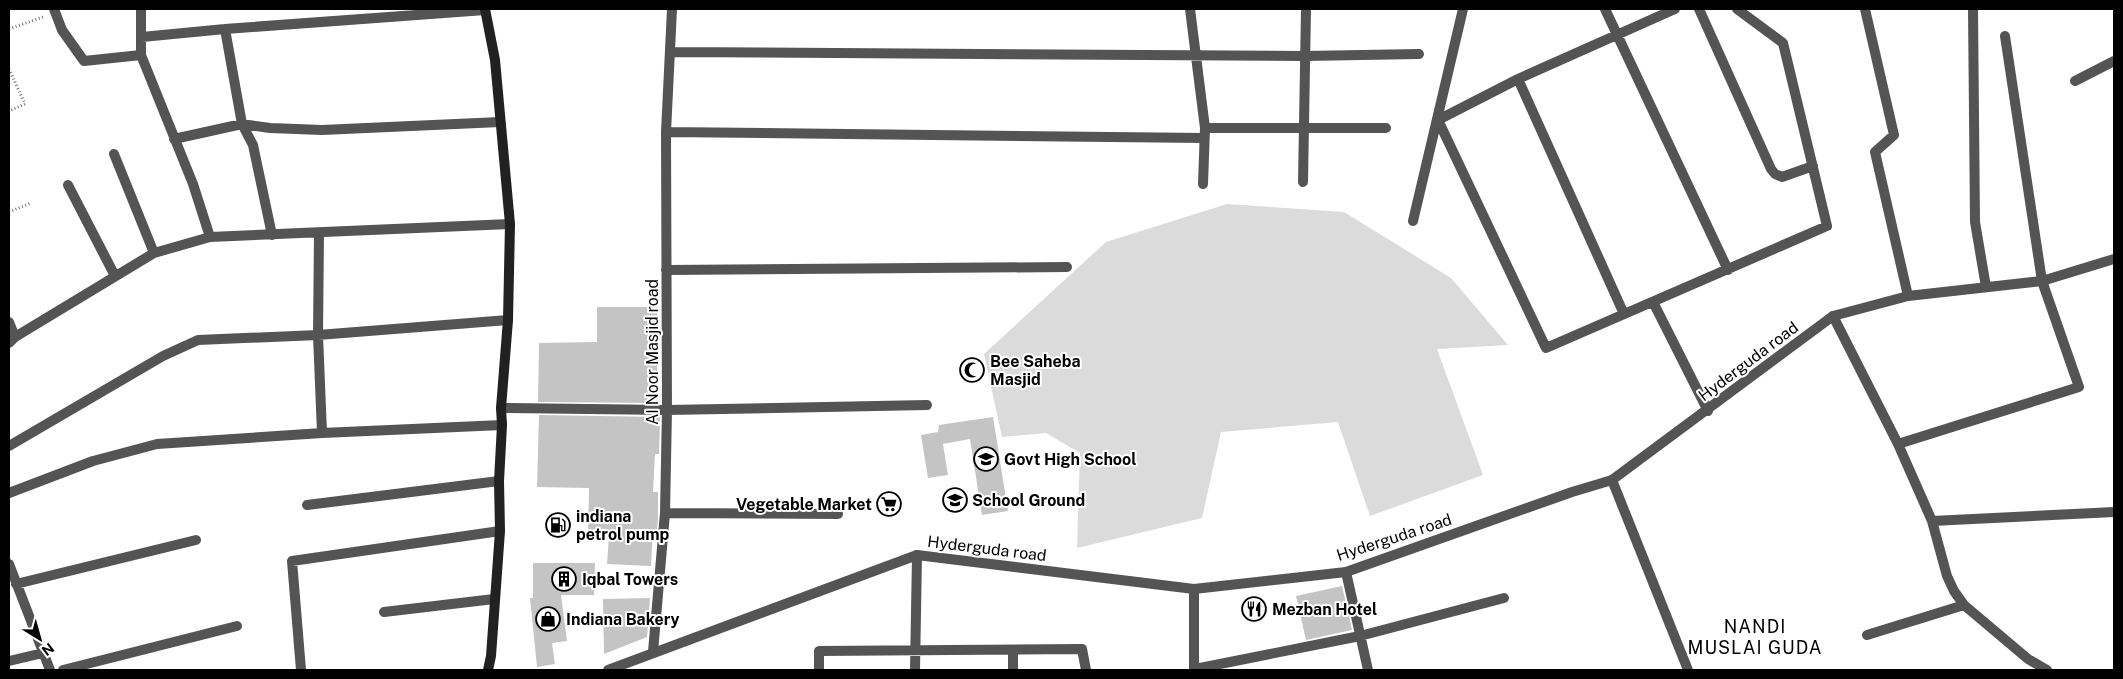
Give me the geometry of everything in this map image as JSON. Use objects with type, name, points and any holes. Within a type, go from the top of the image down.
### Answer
[{"type":"main road","points":[[485,10],[495,60],[510,224],[508,320],[501,408],[500,531],[491,656],[488,670]]},
{"type":"street","points":[[141,9],[141,55],[193,184],[210,237]]},
{"type":"street","name":"AI Noor Masjid road","points":[[653,652],[665,513],[667,410],[666,132],[672,9]]},
{"type":"street","points":[[1190,9],[1205,133],[1203,184]]},
{"type":"street","points":[[1303,182],[1306,9]]},
{"type":"street","points":[[1413,221],[1464,9]]},
{"type":"street","points":[[1604,9],[1728,270]]},
{"type":"street","points":[[1438,120],[1518,79],[1675,9]]},
{"type":"street","points":[[1699,9],[1771,169],[1775,174],[1782,177],[1812,166]]},
{"type":"street","points":[[1438,120],[1546,348],[1827,226],[1783,43],[1737,9]]},
{"type":"street","points":[[1865,9],[1894,135],[1874,152],[1908,296]]},
{"type":"street","points":[[1973,9],[1975,222],[1986,287]]},
{"type":"street","points":[[142,38],[224,29],[485,10]]},
{"type":"street","points":[[55,11],[62,30],[84,61],[141,55]]},
{"type":"street","points":[[224,29],[242,124],[253,145],[272,235]]},
{"type":"street","points":[[1898,444],[2079,387],[2042,281],[2005,36]]},
{"type":"street","points":[[670,52],[1196,56],[1419,54]]},
{"type":"street","points":[[2075,81],[2114,61]]},
{"type":"street","points":[[1518,79],[1624,314]]},
{"type":"street","points":[[174,139],[242,124],[270,128],[322,130],[500,122]]},
{"type":"street","points":[[666,132],[1205,133],[1304,127],[1386,128]]},
{"type":"street","points":[[114,154],[154,253]]},
{"type":"street","points":[[68,185],[116,276]]},
{"type":"street","points":[[9,322],[12,340],[154,253],[210,237],[510,224]]},
{"type":"street","points":[[319,233],[318,335],[322,433]]},
{"type":"street","name":"Hyderguda road","points":[[608,670],[917,555],[1194,588],[1346,572],[1572,492],[1612,480],[1667,437],[1708,411],[1833,316],[1908,296],[2042,281],[2114,259]]},
{"type":"street","points":[[666,270],[1067,267]]},
{"type":"street","points":[[1653,302],[1708,411]]},
{"type":"street","points":[[1833,316],[1898,444],[1932,521],[1947,576],[1964,605],[2028,659],[2047,670]]},
{"type":"street","points":[[9,446],[163,356],[198,340],[318,335],[508,320]]},
{"type":"street","points":[[501,408],[667,410],[927,405]]},
{"type":"street","points":[[9,493],[93,461],[157,444],[322,433],[502,425]]},
{"type":"street","points":[[1612,480],[1688,670]]},
{"type":"street","points":[[307,505],[499,482]]},
{"type":"street","points":[[1932,521],[2114,512]]},
{"type":"street","points":[[665,513],[838,514]]},
{"type":"street","points":[[301,670],[292,561],[500,531]]},
{"type":"street","points":[[16,584],[196,540]]},
{"type":"street","points":[[915,670],[917,555]]},
{"type":"street","points":[[9,564],[50,670]]},
{"type":"street","points":[[1346,572],[1368,670]]},
{"type":"street","points":[[1194,588],[1194,670],[1360,636],[1504,598]]},
{"type":"street","points":[[384,612],[494,599]]},
{"type":"street","points":[[1867,635],[1964,605]]},
{"type":"street","points":[[63,670],[237,626]]},
{"type":"street","points":[[819,670],[819,651],[914,652],[1082,649],[1086,670]]},
{"type":"street","points":[[1013,650],[1013,670]]},
{"type":"street","points":[[9,661],[43,653]]},
{"type":"street","points":[[2026,670],[2028,659]]},
{"type":"path","points":[[9,29],[55,11]]},
{"type":"path","points":[[9,69],[25,104],[9,111]]},
{"type":"path","points":[[9,212],[31,203]]},
{"type":"shaded area","points":[[1227,204],[1344,212],[1451,278],[1508,345],[1437,349],[1483,475],[1370,516],[1338,422],[1221,432],[1202,518],[1077,548],[1080,453],[1046,433],[1002,437],[984,354],[1106,242]]},
{"type":"building","points":[[597,307],[657,307],[657,403],[538,402],[539,343],[597,342]]},
{"type":"building","points":[[539,415],[660,417],[659,454],[655,454],[653,492],[658,492],[658,519],[657,530],[653,529],[651,566],[607,564],[609,536],[588,536],[589,488],[537,487]]},
{"type":"building","name":"Govt High School","points":[[993,417],[1008,511],[982,515],[970,439],[943,444],[948,475],[928,478],[921,435],[938,432],[939,425]]},
{"type":"building","points":[[533,563],[595,563],[594,595],[561,595],[567,641],[552,643],[555,664],[537,667],[530,598],[533,598]]},
{"type":"building","points":[[1342,586],[1352,630],[1306,640],[1296,596]]},
{"type":"building","points":[[650,598],[647,637],[604,654],[603,599]]},
{"type":"place","name":"Bee Saheba Masjid","points":[[972,370]]},
{"type":"place","name":"Govt High School","points":[[986,459]]},
{"type":"place","name":"School Ground","points":[[955,500]]},
{"type":"place","name":"Vegetable Market","points":[[889,504]]},
{"type":"place","name":"indiana petrol pump","points":[[558,525]]},
{"type":"place","name":"Iqbal Towers","points":[[564,579]]},
{"type":"place","name":"Mezban Hotel","points":[[1254,609]]},
{"type":"place","name":"Indiana Bakery","points":[[548,619]]},
{"type":"district","name":"NANDI MUSLAI GUDA","points":[[1755,638]]}]
